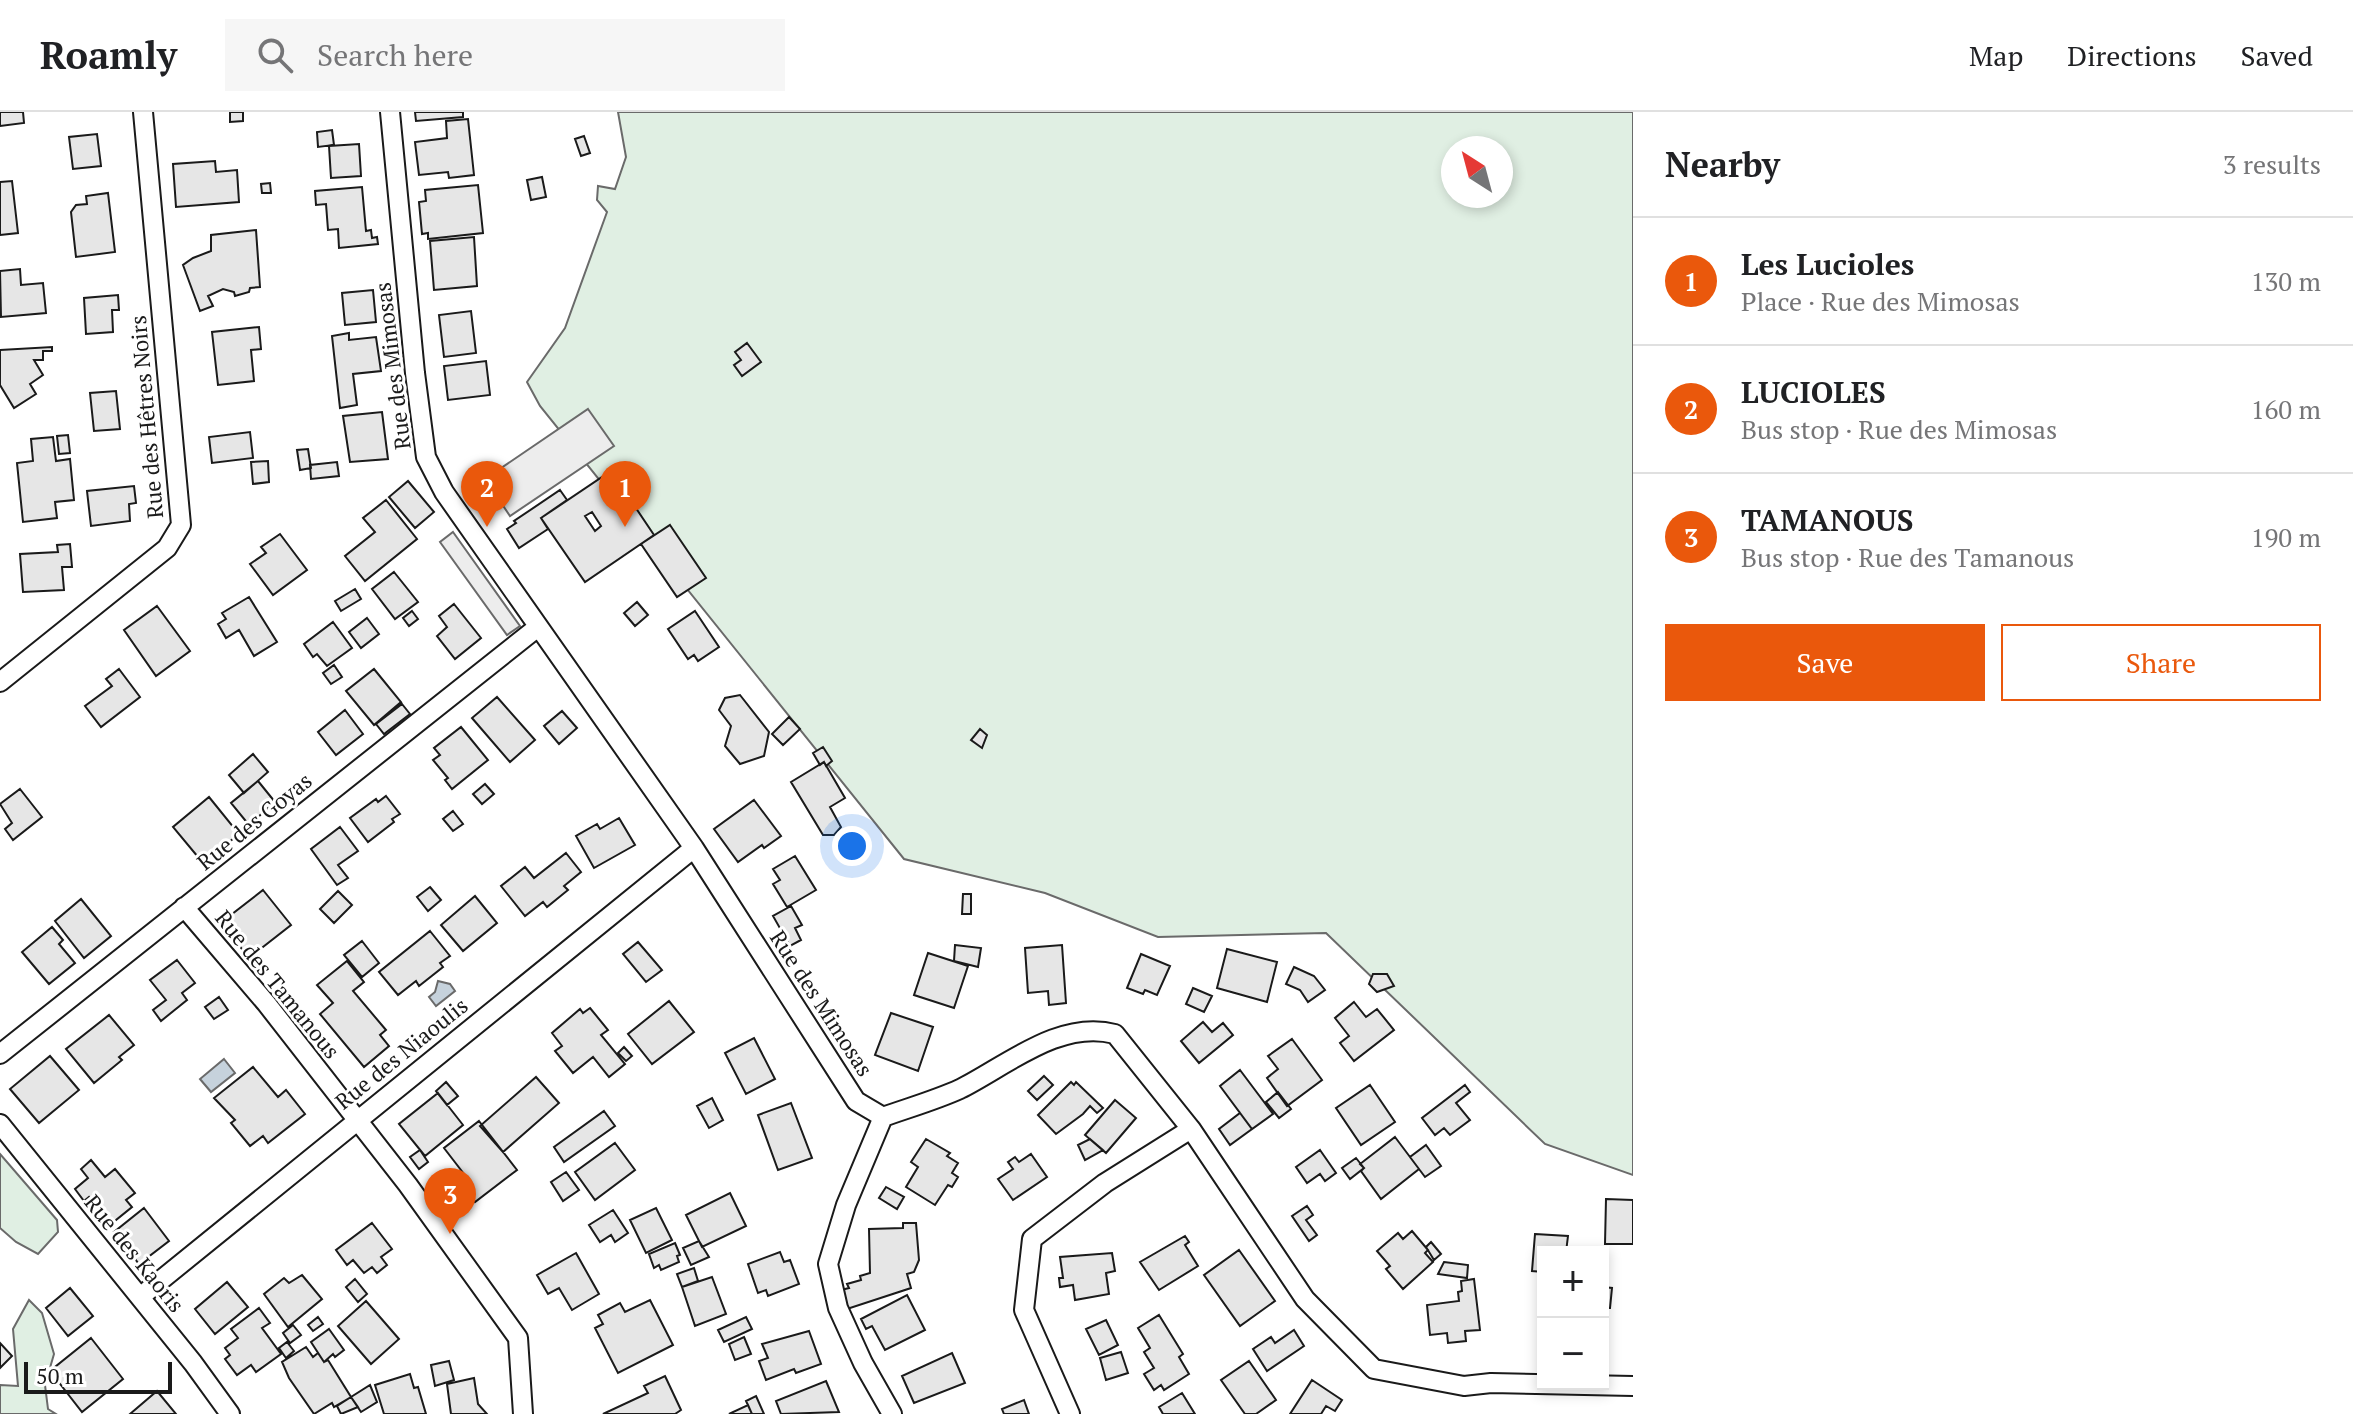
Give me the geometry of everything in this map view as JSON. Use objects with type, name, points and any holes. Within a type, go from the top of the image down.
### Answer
[{"type":"street","name":"Rue des Hêtres Noirs","points":[[0,682],[167,548],[181,525],[143,112]]},
{"type":"street","name":"Rue des Mimosas","points":[[390,112],[426,457],[444,492],[694,848],[856,1101],[883,1117]]},
{"type":"street","name":"Rue des Goyas","points":[[0,1054],[538,627]]},
{"type":"street","name":"Rue des Niaoulis","points":[[140,1297],[694,848]]},
{"type":"street","name":"Rue des Tamanous","points":[[184,907],[266,1003],[408,1185],[518,1338],[523,1414]]},
{"type":"street","points":[[892,1414],[838,1308],[828,1264],[846,1205],[883,1117],[960,1089],[989,1070],[1050,1041],[1083,1031],[1100,1030],[1115,1034],[1191,1129],[1305,1299],[1374,1369],[1464,1386],[1491,1383],[1633,1386]]},
{"type":"street","name":"Rue des Kaoris","points":[[0,1124],[230,1414]]},
{"type":"street","points":[[1070,1414],[1024,1310],[1032,1239],[1105,1183],[1191,1129]]},
{"type":"green space","points":[[618,112],[1633,112],[1633,1175],[1545,1144],[1326,933],[1158,937],[1045,893],[904,859],[540,406],[527,382],[565,328],[607,212],[597,200],[598,186],[615,189],[626,157]]},
{"type":"green space","points":[[0,1154],[57,1220],[58,1232],[38,1254],[16,1242],[0,1228]]},
{"type":"green space","points":[[29,1300],[42,1313],[54,1354],[45,1385],[48,1409],[56,1414],[0,1414],[0,1385],[18,1386],[13,1329]]},
{"type":"shaded area","points":[[588,409],[614,446],[510,516],[485,479]]},
{"type":"shaded area","points":[[453,532],[520,626],[507,635],[440,542]]},
{"type":"shaded area","points":[[438,981],[450,984],[455,991],[436,1006],[429,997],[435,992]]},
{"type":"shaded area","points":[[224,1059],[235,1073],[211,1092],[200,1079]]},
{"type":"building","points":[[0,112],[23,112],[24,123],[0,126]]},
{"type":"building","points":[[230,112],[243,112],[243,121],[230,122]]},
{"type":"building","points":[[415,112],[463,112],[463,117],[416,121]]},
{"type":"building","points":[[468,119],[474,175],[449,178],[448,172],[419,175],[415,142],[447,138],[446,121]]},
{"type":"building","points":[[332,130],[334,145],[318,147],[317,132]]},
{"type":"building","points":[[97,134],[101,166],[73,169],[69,137]]},
{"type":"building","points":[[584,136],[590,153],[581,156],[575,139]]},
{"type":"building","points":[[359,144],[361,176],[331,178],[329,146]]},
{"type":"building","points":[[215,161],[216,172],[237,170],[239,202],[176,207],[173,164]]},
{"type":"building","points":[[542,177],[546,197],[531,200],[527,180]]},
{"type":"building","points":[[12,181],[18,233],[0,235],[0,182]]},
{"type":"building","points":[[270,183],[271,193],[262,193],[261,184]]},
{"type":"building","points":[[478,185],[483,233],[428,239],[428,233],[422,234],[419,202],[426,201],[425,190]]},
{"type":"building","points":[[362,187],[366,231],[371,230],[372,238],[377,237],[378,244],[339,248],[338,229],[328,230],[326,204],[316,205],[315,191]]},
{"type":"building","points":[[108,193],[115,252],[76,257],[71,212],[76,205],[87,204],[86,196]]},
{"type":"building","points":[[256,230],[260,287],[250,288],[249,292],[235,296],[234,292],[223,289],[208,296],[213,306],[200,311],[183,265],[211,251],[211,235]]},
{"type":"building","points":[[474,237],[477,286],[434,290],[430,241]]},
{"type":"building","points":[[20,269],[21,285],[43,283],[46,313],[1,317],[0,271]]},
{"type":"building","points":[[373,290],[376,322],[345,325],[342,293]]},
{"type":"building","points":[[118,295],[119,310],[112,310],[113,332],[86,334],[84,298]]},
{"type":"building","points":[[471,311],[476,353],[444,357],[439,315]]},
{"type":"building","points":[[259,327],[261,349],[251,350],[254,381],[218,385],[212,332]]},
{"type":"building","points":[[349,333],[349,340],[376,337],[381,371],[353,374],[357,405],[340,408],[332,336]]},
{"type":"building","points":[[747,343],[761,362],[742,376],[734,365],[741,360],[735,352]]},
{"type":"building","points":[[52,347],[52,351],[43,351],[43,360],[34,360],[43,375],[30,384],[36,394],[14,408],[0,385],[0,350]]},
{"type":"building","points":[[486,361],[490,395],[448,400],[444,366]]},
{"type":"building","points":[[116,391],[120,429],[94,431],[90,393]]},
{"type":"building","points":[[382,412],[388,459],[350,462],[343,416]]},
{"type":"building","points":[[250,432],[253,458],[212,463],[209,437]]},
{"type":"building","points":[[68,435],[70,453],[59,454],[57,436]]},
{"type":"building","points":[[53,437],[56,461],[70,459],[74,500],[55,502],[57,518],[23,522],[17,463],[33,461],[31,439]]},
{"type":"building","points":[[308,449],[311,468],[300,470],[297,450]]},
{"type":"building","points":[[268,461],[269,482],[253,484],[251,462]]},
{"type":"building","points":[[337,462],[339,476],[311,479],[310,465]]},
{"type":"building","points":[[611,471],[654,535],[585,582],[541,518]],"holes":[[[592,512],[601,526],[595,531],[585,516]]]},
{"type":"building","points":[[408,481],[434,512],[415,528],[389,497]]},
{"type":"building","points":[[134,486],[136,503],[129,504],[130,521],[91,526],[87,491]]},
{"type":"building","points":[[560,490],[567,500],[541,518],[548,529],[519,548],[507,529]]},
{"type":"building","points":[[386,500],[417,539],[365,581],[345,556],[375,532],[363,518]]},
{"type":"building","points":[[670,525],[706,578],[677,597],[641,544]]},
{"type":"building","points":[[280,534],[307,570],[273,595],[250,564],[266,553],[261,547]]},
{"type":"building","points":[[70,544],[72,567],[62,567],[64,590],[23,592],[20,554],[58,552],[57,545]]},
{"type":"building","points":[[394,572],[418,602],[395,619],[372,589]]},
{"type":"building","points":[[355,589],[361,599],[341,611],[335,601]]},
{"type":"building","points":[[249,597],[277,642],[254,656],[239,630],[226,638],[218,624],[226,619],[222,613]]},
{"type":"building","points":[[637,602],[648,615],[635,626],[624,613]]},
{"type":"building","points":[[454,604],[481,638],[455,659],[437,636],[447,627],[439,616]]},
{"type":"building","points":[[157,606],[190,651],[156,676],[124,630]]},
{"type":"building","points":[[412,611],[418,619],[409,626],[403,618]]},
{"type":"building","points":[[695,611],[719,647],[698,661],[694,655],[688,659],[668,629]]},
{"type":"building","points":[[367,618],[379,634],[361,648],[349,632]]},
{"type":"building","points":[[333,622],[352,648],[327,666],[317,654],[313,657],[304,644]]},
{"type":"building","points":[[334,665],[342,677],[331,684],[323,673]]},
{"type":"building","points":[[119,669],[140,697],[101,727],[85,706],[112,686],[106,679]]},
{"type":"building","points":[[374,669],[401,702],[374,725],[346,691]]},
{"type":"building","points":[[740,695],[769,732],[764,756],[740,764],[725,746],[731,726],[719,710],[725,698]]},
{"type":"building","points":[[497,697],[535,740],[510,762],[472,718]]},
{"type":"building","points":[[402,704],[410,714],[384,734],[376,724]]},
{"type":"building","points":[[345,710],[363,734],[336,755],[318,732]]},
{"type":"building","points":[[562,711],[577,728],[559,744],[544,726]]},
{"type":"building","points":[[789,717],[800,729],[783,745],[772,734]]},
{"type":"building","points":[[461,727],[488,760],[452,789],[445,780],[448,778],[433,760],[440,755],[434,748]]},
{"type":"building","points":[[980,729],[987,735],[982,748],[971,740]]},
{"type":"building","points":[[823,747],[832,761],[826,766],[824,762],[820,765],[813,753]]},
{"type":"building","points":[[253,754],[268,772],[244,793],[229,775]]},
{"type":"building","points":[[824,762],[845,798],[830,807],[841,827],[834,835],[823,835],[791,782]]},
{"type":"building","points":[[258,781],[275,802],[249,825],[231,803]]},
{"type":"building","points":[[485,784],[494,794],[482,804],[473,794]]},
{"type":"building","points":[[20,789],[42,817],[13,840],[5,829],[12,823],[0,804]]},
{"type":"building","points":[[386,796],[400,814],[368,842],[350,818],[376,799],[378,802]]},
{"type":"building","points":[[209,797],[239,834],[203,863],[173,827]]},
{"type":"building","points":[[754,800],[781,836],[738,862],[714,829]]},
{"type":"building","points":[[453,811],[463,824],[453,831],[443,819]]},
{"type":"building","points":[[619,818],[635,845],[594,868],[576,836],[597,824],[600,829]]},
{"type":"building","points":[[340,827],[358,851],[338,865],[348,878],[337,885],[311,849]]},
{"type":"building","points":[[566,853],[581,872],[564,886],[568,890],[547,907],[543,902],[525,916],[501,886],[525,867],[534,878]]},
{"type":"building","points":[[795,856],[816,890],[787,907],[773,884],[780,880],[773,869]]},
{"type":"building","points":[[430,887],[441,900],[428,911],[417,897]]},
{"type":"building","points":[[263,890],[291,925],[249,958],[231,935],[236,931],[227,918]]},
{"type":"building","points":[[338,891],[352,905],[334,923],[320,909]]},
{"type":"building","points":[[963,894],[971,894],[971,914],[962,914]]},
{"type":"building","points":[[475,896],[497,923],[463,951],[441,925]]},
{"type":"building","points":[[81,899],[111,936],[84,958],[55,921]]},
{"type":"building","points":[[791,906],[802,925],[795,928],[801,940],[790,946],[773,916]]},
{"type":"building","points":[[52,927],[63,940],[59,944],[75,963],[49,984],[22,952]]},
{"type":"building","points":[[430,931],[450,956],[440,963],[443,967],[419,986],[416,981],[398,995],[379,972]]},
{"type":"building","points":[[362,941],[379,963],[362,977],[344,955]]},
{"type":"building","points":[[638,942],[662,970],[646,982],[623,954]]},
{"type":"building","points":[[955,945],[981,948],[978,967],[954,961]]},
{"type":"building","points":[[1062,945],[1066,1003],[1049,1005],[1048,991],[1028,993],[1025,948]]},
{"type":"building","points":[[1227,949],[1277,962],[1267,1002],[1217,988]]},
{"type":"building","points":[[928,953],[968,966],[954,1008],[914,995]]},
{"type":"building","points":[[1141,954],[1170,966],[1157,995],[1127,988]]},
{"type":"building","points":[[177,960],[195,983],[182,993],[187,1000],[161,1021],[153,1010],[166,1000],[150,980]]},
{"type":"building","points":[[347,961],[364,982],[353,991],[386,1030],[380,1035],[389,1046],[364,1067],[320,1014],[333,1003],[317,985]]},
{"type":"building","points":[[1294,967],[1314,976],[1325,990],[1308,1002],[1300,990],[1286,984]]},
{"type":"building","points":[[1373,974],[1387,974],[1394,986],[1377,992],[1369,984]]},
{"type":"building","points":[[1193,988],[1212,996],[1204,1012],[1186,1004]]},
{"type":"building","points":[[219,997],[228,1010],[214,1019],[205,1007]]},
{"type":"building","points":[[669,1001],[694,1032],[652,1064],[628,1034]]},
{"type":"building","points":[[1354,1002],[1366,1017],[1377,1009],[1394,1030],[1354,1061],[1340,1043],[1349,1036],[1335,1018]]},
{"type":"building","points":[[590,1008],[608,1030],[601,1035],[625,1064],[609,1077],[593,1057],[573,1073],[555,1051],[562,1046],[552,1033],[580,1009],[583,1013]]},
{"type":"building","points":[[891,1013],[933,1027],[918,1071],[875,1055]]},
{"type":"building","points":[[109,1015],[134,1045],[119,1057],[122,1060],[94,1083],[66,1049]]},
{"type":"building","points":[[1203,1022],[1212,1032],[1223,1023],[1233,1035],[1199,1063],[1181,1041]]},
{"type":"building","points":[[754,1038],[775,1079],[746,1094],[725,1053]]},
{"type":"building","points":[[1292,1039],[1322,1080],[1287,1106],[1267,1078],[1278,1069],[1268,1056]]},
{"type":"building","points":[[624,1047],[632,1056],[626,1061],[618,1053]]},
{"type":"building","points":[[50,1056],[79,1090],[39,1123],[10,1089]]},
{"type":"building","points":[[253,1067],[278,1097],[286,1090],[305,1114],[268,1143],[263,1136],[250,1146],[231,1123],[235,1120],[214,1098]]},
{"type":"building","points":[[1240,1070],[1273,1114],[1252,1129],[1220,1086]]},
{"type":"building","points":[[1044,1076],[1053,1085],[1037,1100],[1028,1091]]},
{"type":"building","points":[[536,1077],[559,1103],[503,1152],[480,1126]]},
{"type":"building","points":[[446,1082],[458,1096],[447,1105],[436,1091]]},
{"type":"building","points":[[1071,1082],[1074,1085],[1076,1082],[1103,1108],[1097,1113],[1090,1106],[1056,1134],[1038,1115]]},
{"type":"building","points":[[1370,1085],[1395,1122],[1361,1145],[1336,1108]]},
{"type":"building","points":[[1465,1085],[1470,1092],[1456,1103],[1470,1120],[1450,1135],[1444,1128],[1435,1135],[1422,1118]]},
{"type":"building","points":[[1278,1092],[1291,1109],[1279,1118],[1266,1102]]},
{"type":"building","points":[[438,1093],[463,1125],[425,1156],[399,1124]]},
{"type":"building","points":[[712,1098],[723,1120],[709,1128],[697,1106]]},
{"type":"building","points":[[1115,1100],[1136,1118],[1106,1153],[1085,1135]]},
{"type":"building","points":[[791,1103],[812,1158],[778,1170],[758,1115]]},
{"type":"building","points":[[604,1111],[615,1126],[564,1162],[554,1147]]},
{"type":"building","points":[[1240,1113],[1252,1129],[1230,1145],[1219,1129]]},
{"type":"building","points":[[479,1121],[517,1170],[475,1202],[457,1179],[464,1174],[444,1148]]},
{"type":"building","points":[[1395,1137],[1419,1169],[1381,1199],[1361,1171],[1364,1168],[1360,1164]]},
{"type":"building","points":[[926,1139],[950,1153],[947,1156],[958,1163],[952,1173],[958,1177],[952,1187],[948,1185],[935,1205],[906,1187],[918,1167],[911,1162]]},
{"type":"building","points":[[1090,1139],[1103,1150],[1085,1160],[1078,1145]]},
{"type":"building","points":[[615,1143],[635,1170],[595,1200],[575,1172]]},
{"type":"building","points":[[1426,1145],[1441,1166],[1425,1177],[1410,1157]]},
{"type":"building","points":[[420,1150],[428,1162],[419,1169],[410,1157]]},
{"type":"building","points":[[1320,1150],[1336,1173],[1325,1181],[1320,1174],[1307,1183],[1296,1167]]},
{"type":"building","points":[[1031,1154],[1047,1177],[1013,1200],[998,1179],[1013,1169],[1008,1162],[1015,1157],[1019,1162]]},
{"type":"building","points":[[1356,1158],[1364,1168],[1350,1179],[1342,1168]]},
{"type":"building","points":[[91,1160],[105,1177],[115,1169],[135,1193],[126,1200],[132,1207],[111,1224],[89,1197],[84,1201],[75,1189],[88,1178],[81,1169]]},
{"type":"building","points":[[566,1172],[579,1190],[563,1201],[551,1182]]},
{"type":"building","points":[[886,1187],[904,1197],[897,1209],[879,1198]]},
{"type":"building","points":[[730,1193],[746,1226],[702,1247],[686,1215]]},
{"type":"building","points":[[1606,1199],[1633,1200],[1633,1244],[1605,1244]]},
{"type":"building","points":[[1307,1206],[1313,1215],[1306,1220],[1317,1235],[1309,1241],[1292,1216]]},
{"type":"building","points":[[144,1208],[169,1241],[139,1264],[114,1232]]},
{"type":"building","points":[[656,1208],[672,1240],[646,1253],[630,1220]]},
{"type":"building","points":[[613,1210],[628,1233],[615,1242],[611,1235],[600,1242],[589,1225]]},
{"type":"building","points":[[372,1223],[392,1249],[381,1257],[387,1265],[377,1273],[372,1267],[364,1273],[353,1260],[347,1265],[336,1250]]},
{"type":"building","points":[[903,1223],[916,1223],[919,1260],[914,1272],[907,1274],[911,1288],[847,1309],[841,1290],[849,1288],[847,1284],[861,1280],[860,1276],[870,1273],[869,1229],[903,1228]]},
{"type":"building","points":[[1412,1231],[1428,1250],[1425,1253],[1433,1262],[1403,1289],[1386,1269],[1390,1266],[1377,1251],[1398,1233],[1403,1239]]},
{"type":"building","points":[[1535,1234],[1568,1236],[1567,1246],[1537,1246],[1537,1271],[1532,1271]]},
{"type":"building","points":[[1185,1236],[1189,1242],[1185,1245],[1198,1266],[1159,1290],[1140,1262]]},
{"type":"building","points":[[699,1241],[709,1257],[691,1265],[683,1248]]},
{"type":"building","points":[[1431,1242],[1441,1254],[1434,1260],[1426,1247]]},
{"type":"building","points":[[675,1243],[680,1255],[677,1256],[679,1262],[661,1270],[659,1265],[654,1268],[649,1254]]},
{"type":"building","points":[[1239,1250],[1275,1301],[1240,1326],[1204,1275]]},
{"type":"building","points":[[780,1252],[784,1262],[790,1260],[799,1284],[768,1296],[766,1290],[758,1293],[748,1264]]},
{"type":"building","points":[[576,1253],[599,1294],[572,1310],[559,1288],[548,1294],[537,1275]]},
{"type":"building","points":[[1112,1253],[1115,1271],[1106,1273],[1109,1294],[1075,1300],[1073,1285],[1060,1287],[1059,1278],[1063,1278],[1060,1257]]},
{"type":"building","points":[[1444,1262],[1468,1265],[1467,1278],[1438,1274]]},
{"type":"building","points":[[694,1268],[698,1281],[682,1287],[677,1274]]},
{"type":"building","points":[[302,1275],[322,1299],[288,1327],[264,1294],[284,1278],[289,1283]]},
{"type":"building","points":[[712,1277],[726,1314],[695,1326],[682,1287]]},
{"type":"building","points":[[355,1279],[367,1294],[358,1302],[346,1287]]},
{"type":"building","points":[[1474,1279],[1480,1330],[1465,1331],[1466,1341],[1448,1343],[1447,1333],[1430,1335],[1427,1305],[1459,1301],[1461,1281]]},
{"type":"building","points":[[227,1282],[248,1307],[215,1334],[195,1309]]},
{"type":"building","points":[[70,1288],[93,1316],[68,1336],[46,1308]]},
{"type":"building","points":[[1609,1288],[1612,1288],[1609,1308]]},
{"type":"building","points":[[907,1295],[925,1330],[885,1350],[872,1326],[866,1329],[861,1319]]},
{"type":"building","points":[[650,1300],[673,1345],[618,1373],[595,1328],[603,1324],[598,1315],[620,1303],[625,1312]]},
{"type":"building","points":[[366,1301],[399,1339],[371,1364],[338,1326]]},
{"type":"building","points":[[259,1308],[270,1323],[262,1328],[281,1354],[256,1372],[251,1365],[237,1375],[225,1359],[230,1355],[225,1348],[238,1338],[231,1329]]},
{"type":"building","points":[[1159,1315],[1183,1354],[1179,1357],[1189,1374],[1164,1390],[1161,1385],[1154,1390],[1144,1374],[1154,1368],[1144,1352],[1150,1348],[1138,1328]]},
{"type":"building","points":[[318,1317],[323,1324],[313,1331],[308,1325]]},
{"type":"building","points":[[746,1317],[752,1329],[724,1342],[718,1330]]},
{"type":"building","points":[[1106,1320],[1118,1345],[1099,1355],[1086,1329]]},
{"type":"building","points":[[293,1325],[301,1335],[290,1343],[283,1333]]},
{"type":"building","points":[[329,1329],[344,1350],[324,1362],[311,1342]]},
{"type":"building","points":[[1294,1330],[1304,1346],[1267,1371],[1253,1349],[1271,1337],[1275,1343]]},
{"type":"building","points":[[809,1331],[821,1364],[796,1373],[794,1369],[766,1380],[759,1361],[768,1358],[762,1344]]},
{"type":"building","points":[[744,1337],[751,1354],[735,1360],[729,1344]]},
{"type":"building","points":[[91,1338],[123,1379],[82,1412],[50,1371]]},
{"type":"building","points":[[287,1342],[294,1351],[286,1358],[279,1348]]},
{"type":"building","points":[[0,1343],[12,1356],[0,1368]]},
{"type":"building","points":[[306,1347],[313,1357],[318,1353],[324,1362],[328,1360],[351,1397],[334,1407],[332,1403],[314,1414],[289,1378],[282,1362]]},
{"type":"building","points":[[1121,1352],[1128,1373],[1106,1380],[1100,1358]]},
{"type":"building","points":[[952,1353],[965,1383],[914,1403],[902,1376]]},
{"type":"building","points":[[449,1361],[454,1380],[435,1386],[431,1365]]},
{"type":"building","points":[[1249,1361],[1276,1400],[1256,1414],[1245,1414],[1221,1380]]},
{"type":"building","points":[[410,1374],[414,1388],[418,1387],[426,1414],[384,1414],[375,1385]]},
{"type":"building","points":[[665,1376],[681,1410],[675,1414],[603,1414],[648,1393],[644,1386]]},
{"type":"building","points":[[474,1378],[478,1404],[487,1414],[451,1414],[447,1384]]},
{"type":"building","points":[[1312,1380],[1342,1400],[1335,1411],[1326,1406],[1321,1414],[1290,1414]]},
{"type":"building","points":[[826,1381],[839,1412],[781,1414],[776,1401]]},
{"type":"building","points":[[370,1385],[377,1402],[361,1412],[351,1397]]},
{"type":"building","points":[[157,1391],[176,1414],[130,1414]]},
{"type":"building","points":[[1182,1393],[1195,1414],[1163,1414],[1159,1407]]},
{"type":"building","points":[[756,1396],[764,1414],[752,1414],[746,1401]]},
{"type":"building","points":[[351,1397],[358,1407],[341,1414],[337,1406]]},
{"type":"building","points":[[1024,1400],[1029,1414],[1004,1414],[1002,1409]]},
{"type":"building","points":[[748,1405],[752,1414],[729,1414]]},
{"type":"place","name":"LUCIOLES","points":[[487,527]]},
{"type":"place","name":"Les Lucioles","points":[[625,527]]},
{"type":"place","name":"TAMANOUS","points":[[450,1234]]}]
